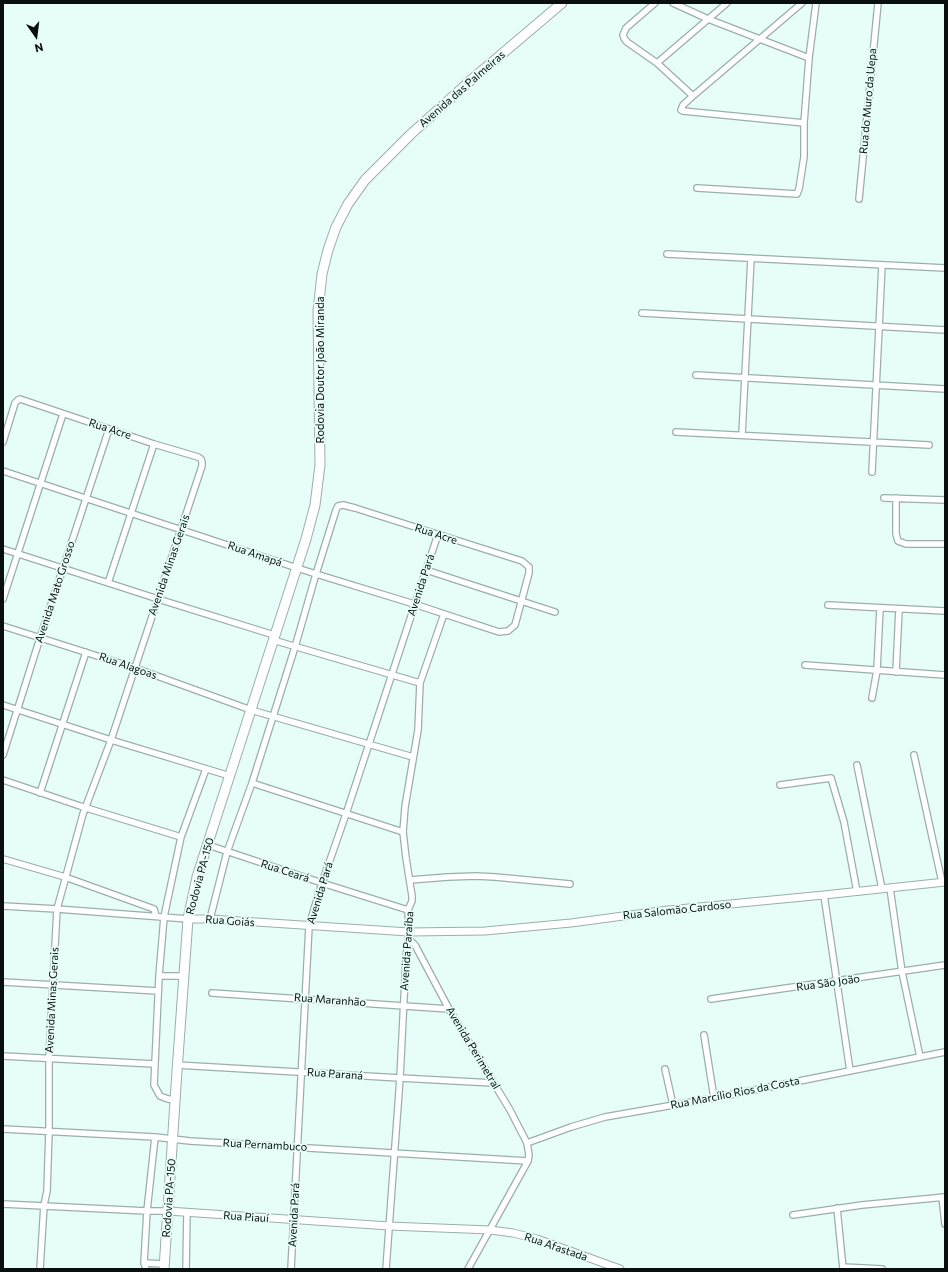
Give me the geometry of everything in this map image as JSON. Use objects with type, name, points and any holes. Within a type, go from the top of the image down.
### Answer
[{"type":"highway","name":"Avenida das Palmeiras","points":[[365,180],[416,129],[562,3]]},
{"type":"highway","name":"Rodovia Doutor João Miranda","points":[[297,568],[310,526],[318,485],[320,465],[318,310],[322,274],[336,227],[348,204],[365,180]]},
{"type":"highway","name":"Rodovia PA-150","points":[[165,1267],[177,1064],[188,918],[197,877],[297,568]]},
{"type":"street","points":[[655,3],[626,28],[623,35],[627,42],[657,63],[693,96]]},
{"type":"street","points":[[673,3],[708,19],[809,58]]},
{"type":"street","points":[[657,63],[727,3]]},
{"type":"street","points":[[802,3],[693,96],[683,105],[681,110],[804,123]]},
{"type":"street","points":[[697,188],[797,194],[804,157],[804,123],[809,58],[816,3]]},
{"type":"street","name":"Rua do Muro da Uepa","points":[[859,199],[878,3]]},
{"type":"street","points":[[667,254],[945,268]]},
{"type":"street","points":[[742,436],[752,258]]},
{"type":"street","points":[[872,472],[882,265]]},
{"type":"street","points":[[642,313],[945,330]]},
{"type":"street","points":[[696,375],[945,389]]},
{"type":"street","name":"Rua Acre","points":[[3,442],[16,401],[23,400],[154,444],[198,457],[202,462]]},
{"type":"street","points":[[3,599],[62,414]]},
{"type":"street","name":"Avenida Mato Grosso","points":[[3,755],[109,429]]},
{"type":"street","points":[[676,432],[929,445]]},
{"type":"street","points":[[108,583],[154,444]]},
{"type":"street","name":"Avenida Minas Gerais","points":[[135,668],[202,466],[202,462]]},
{"type":"street","name":"Rua Amapá","points":[[3,471],[297,568],[499,632],[508,631],[515,625],[522,601]]},
{"type":"street","points":[[884,498],[945,500]]},
{"type":"street","points":[[896,498],[896,534],[898,541],[906,544],[945,544]]},
{"type":"street","name":"Rua Acre","points":[[316,574],[336,510],[338,506],[343,505],[522,561],[527,564],[529,569],[522,601]]},
{"type":"street","name":"Avenida Pará","points":[[291,1269],[309,926],[438,534]]},
{"type":"street","points":[[3,549],[158,599],[274,638],[295,647],[420,683]]},
{"type":"street","points":[[426,570],[555,612]]},
{"type":"street","points":[[210,919],[227,852],[252,783],[295,647],[316,574]]},
{"type":"street","points":[[828,605],[945,611]]},
{"type":"street","points":[[872,698],[877,670],[880,608]]},
{"type":"street","points":[[896,672],[899,609]]},
{"type":"street","name":"Avenida Paraíba","points":[[386,1269],[400,1078],[406,958],[409,936],[408,910],[412,901],[404,832],[405,807],[418,730],[420,683],[444,614]]},
{"type":"street","name":"Rua Alagoas","points":[[3,626],[135,668],[251,710],[272,716]]},
{"type":"street","points":[[40,793],[86,652]]},
{"type":"street","points":[[805,665],[945,675]]},
{"type":"street","points":[[111,740],[135,668]]},
{"type":"street","points":[[3,705],[230,776]]},
{"type":"street","points":[[272,716],[413,757]]},
{"type":"street","name":"Avenida Minas Gerais","points":[[40,1269],[44,1205],[47,1191],[49,1058],[57,909],[86,807],[111,740]]},
{"type":"street","points":[[914,755],[943,882]]},
{"type":"street","points":[[857,765],[882,889]]},
{"type":"street","points":[[175,1100],[163,1098],[157,1093],[154,1085],[158,991],[164,917],[181,836],[206,769]]},
{"type":"street","points":[[780,785],[830,778],[844,822],[857,892]]},
{"type":"street","points":[[3,780],[40,793],[181,836]]},
{"type":"street","points":[[252,783],[404,832]]},
{"type":"street","name":"Rua Ceará","points":[[208,845],[408,910]]},
{"type":"street","points":[[3,859],[65,877],[154,908],[156,916]]},
{"type":"street","points":[[410,880],[482,876],[570,884]]},
{"type":"street","name":"Rua Salomão Cardoso","points":[[409,936],[571,923],[668,910],[857,892],[943,882]]},
{"type":"street","points":[[890,888],[902,972],[920,1057]]},
{"type":"street","points":[[824,895],[850,1071]]},
{"type":"street","name":"Rua Goiás","points":[[3,906],[309,926],[409,936]]},
{"type":"street","name":"Avenida Perimetral","points":[[409,936],[449,1009],[510,1110],[527,1143],[529,1155],[528,1161]]},
{"type":"street","name":"Rua São João","points":[[711,999],[945,965]]},
{"type":"street","points":[[159,976],[183,976]]},
{"type":"street","points":[[3,982],[158,991]]},
{"type":"street","name":"Rua Maranhão","points":[[212,993],[449,1009]]},
{"type":"street","points":[[704,1035],[714,1098]]},
{"type":"street","name":"Rua Marcílio Rios da Costa","points":[[527,1143],[571,1127],[605,1117],[673,1106],[945,1052]]},
{"type":"street","points":[[3,1056],[154,1064]]},
{"type":"street","name":"Rua Paraná","points":[[177,1064],[493,1083]]},
{"type":"street","points":[[665,1069],[673,1106]]},
{"type":"street","name":"Rua Pernambuco","points":[[3,1128],[155,1136],[298,1147],[528,1161]]},
{"type":"street","points":[[155,1136],[147,1211],[145,1266],[165,1267]]},
{"type":"street","points":[[468,1269],[528,1161]]},
{"type":"street","points":[[793,1214],[943,1197],[945,1224]]},
{"type":"street","name":"Rua Piauí","points":[[3,1204],[187,1212],[389,1226],[490,1230]]},
{"type":"street","points":[[837,1208],[843,1268],[882,1269]]},
{"type":"street","points":[[186,1269],[187,1212]]},
{"type":"street","name":"Rua Afastada","points":[[490,1230],[526,1236],[620,1269]]}]
